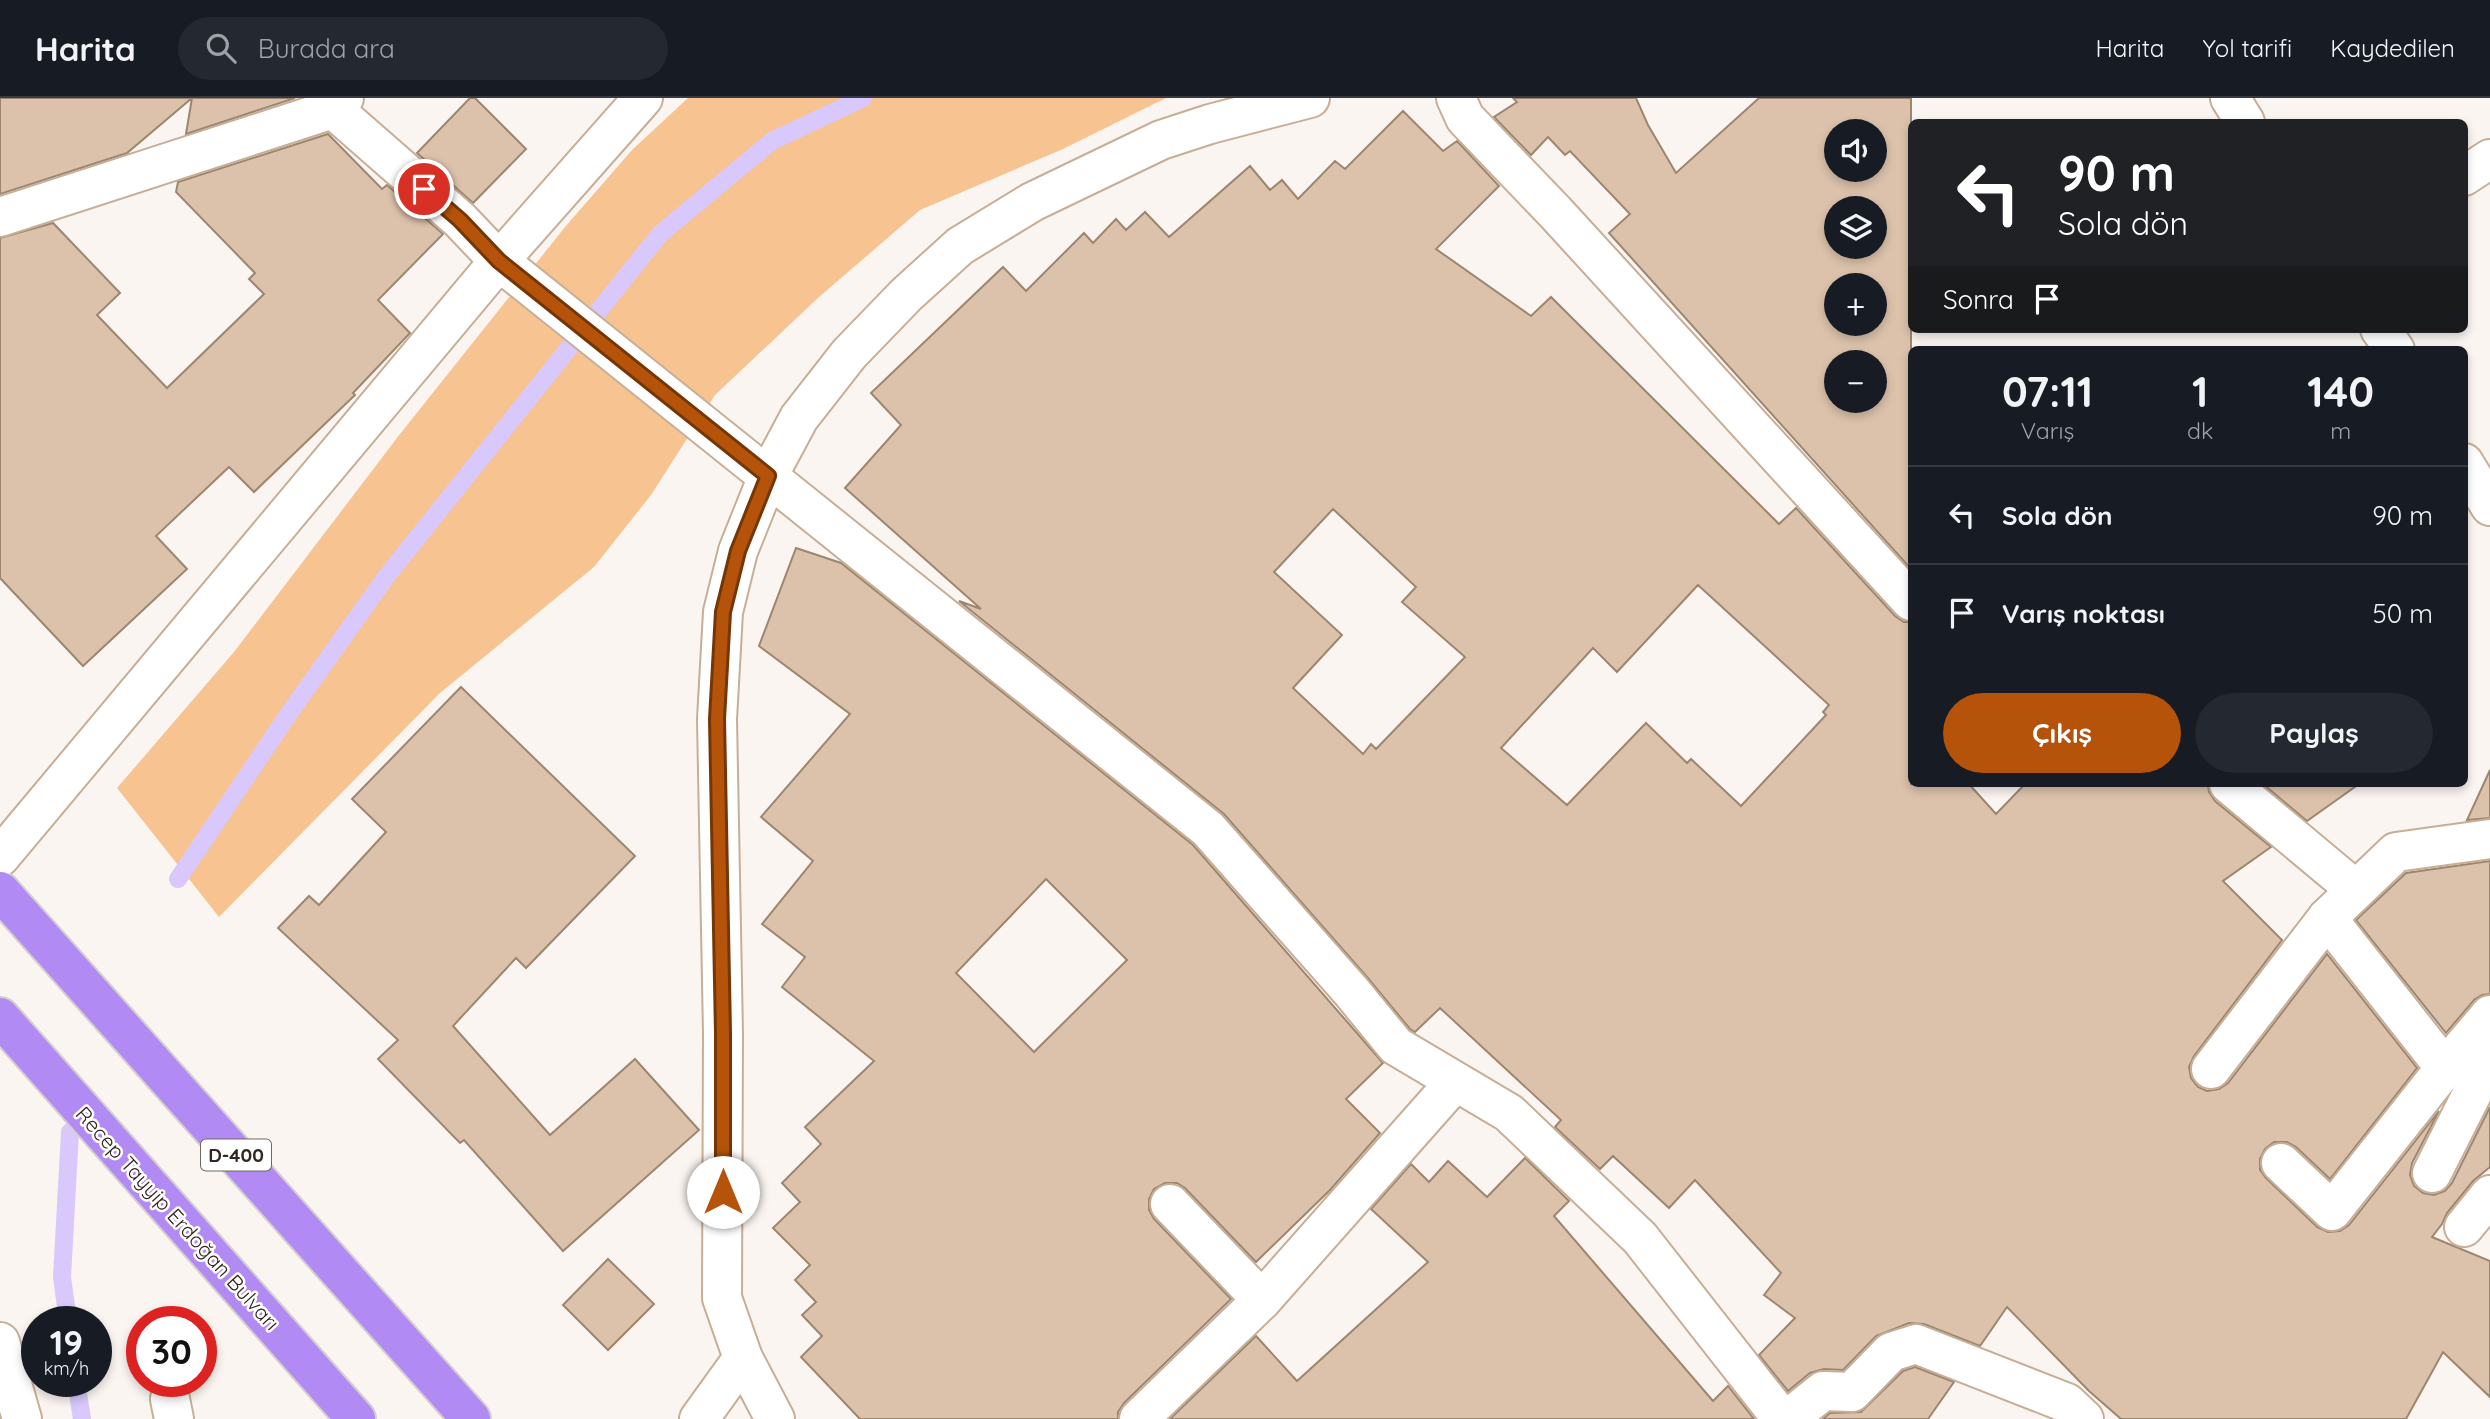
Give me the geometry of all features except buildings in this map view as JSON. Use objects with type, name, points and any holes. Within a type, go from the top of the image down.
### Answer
[{"type":"highway","name":"D-400","points":[[0,891],[471,1419]]},
{"type":"highway","name":"Recep Tayyip Erdoğan Bulvarı","points":[[0,1017],[356,1419]]},
{"type":"street","points":[[0,857],[499,261],[643,98]]},
{"type":"street","points":[[775,1419],[743,1358],[722,1298],[723,1034],[717,719],[723,612],[738,551],[768,476],[799,418],[849,354],[906,295],[960,246],[1032,202],[1161,140],[1210,124],[1310,98]]},
{"type":"street","points":[[1456,98],[1465,118],[1908,598]]},
{"type":"street","points":[[2230,98],[2243,119]]},
{"type":"street","points":[[0,217],[283,110],[339,104],[499,261],[1208,829],[1396,1046],[1509,1113],[1640,1238],[1782,1419]]},
{"type":"street","points":[[2468,173],[2490,159]]},
{"type":"street","points":[[2468,470],[2490,506]]},
{"type":"street","points":[[2233,787],[2357,890]]},
{"type":"street","points":[[2211,1069],[2327,918],[2396,852],[2490,839]]},
{"type":"street","points":[[2327,918],[2445,1068]]},
{"type":"street","points":[[2281,1163],[2332,1211],[2490,1015]]},
{"type":"street","points":[[2432,1173],[2490,1058]]},
{"type":"street","points":[[1139,1419],[1262,1300],[1455,1082]]},
{"type":"street","points":[[2464,1227],[2490,1195]]},
{"type":"street","points":[[1170,1204],[1262,1300]]},
{"type":"street","points":[[0,1342],[22,1419]]},
{"type":"street","points":[[1788,1419],[1824,1391],[1852,1392],[1891,1352],[1916,1345],[2067,1403],[2084,1419]]},
{"type":"street","points":[[699,1419],[743,1358]]},
{"type":"shaded area","points":[[688,98],[1166,98],[1063,149],[920,210],[819,297],[715,395],[651,495],[594,567],[440,693],[219,917],[117,788],[234,652],[400,434],[565,227],[632,150]]},
{"type":"waterway","points":[[178,879],[290,712],[386,577],[660,234],[772,141],[863,98]]},
{"type":"waterway","points":[[66,1306],[62,1277],[70,1132]]},
{"type":"waterway","points":[[79,1397],[82,1419]]},
{"type":"route","points":[[424,189],[460,220],[499,261],[768,476],[738,551],[723,612],[717,719],[723,1192]]}]
